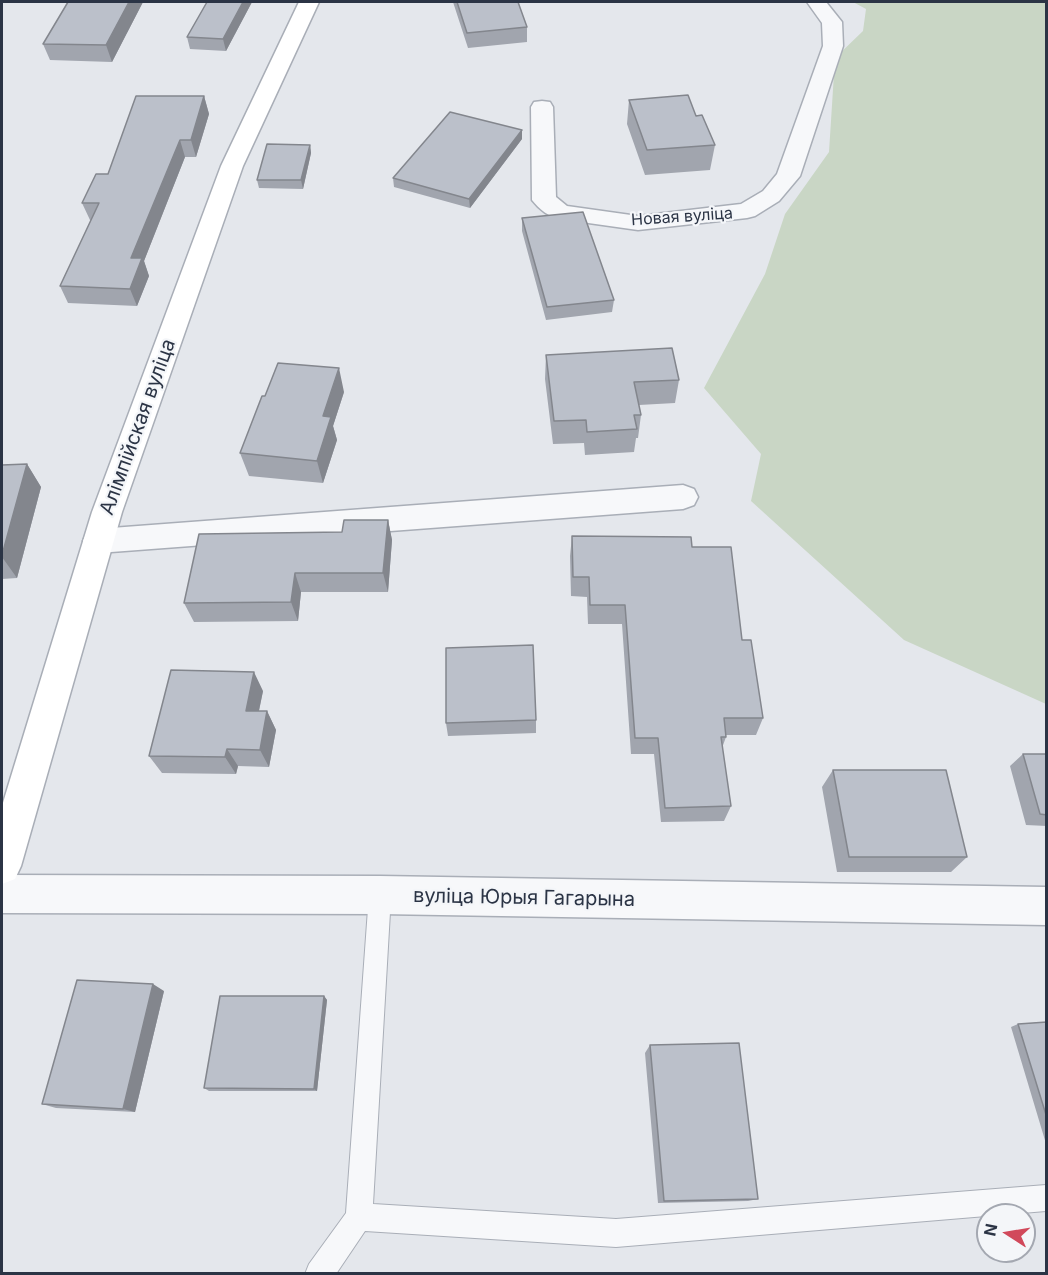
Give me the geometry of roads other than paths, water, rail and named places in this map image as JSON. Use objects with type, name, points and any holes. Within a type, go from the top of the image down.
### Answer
[{"type":"street","name":"Алімпійская вуліца","points":[[2,866],[98,542],[232,165],[309,2]]},
{"type":"street","name":"Новая вуліца","points":[[542,107],[544,200],[560,212],[638,223],[747,211],[771,196],[788,176],[833,46],[832,22],[816,2]]},
{"type":"street","points":[[98,542],[683,497]]},
{"type":"street","name":"вуліца Юрыя Гагарына","points":[[2,894],[380,895],[1047,906]]},
{"type":"lane","points":[[319,1274],[359,1216],[380,895]]},
{"type":"lane","points":[[359,1216],[616,1233],[1047,1198]]}]
